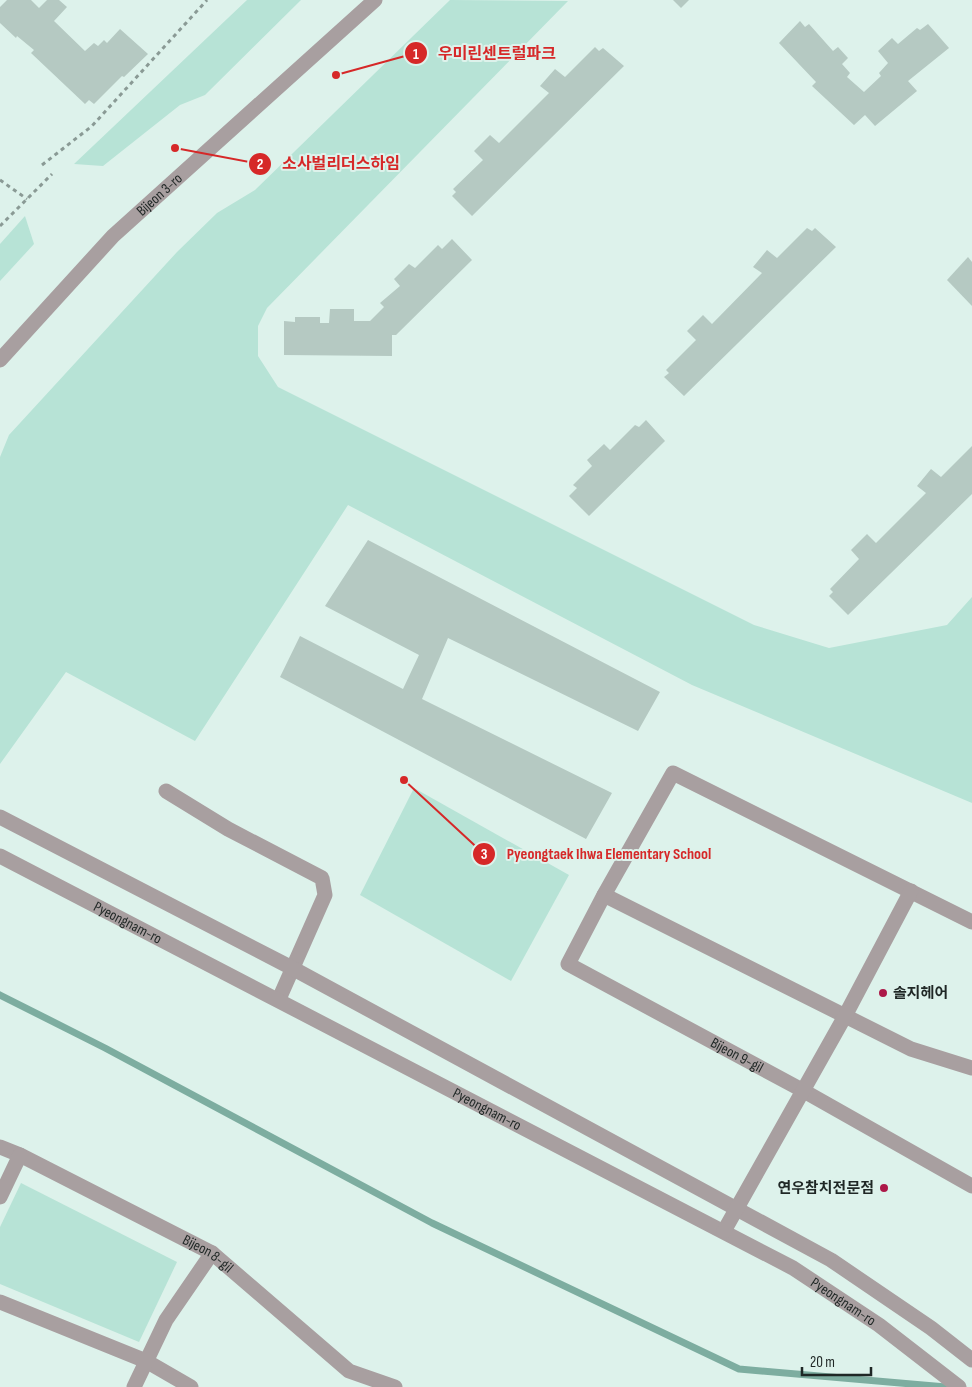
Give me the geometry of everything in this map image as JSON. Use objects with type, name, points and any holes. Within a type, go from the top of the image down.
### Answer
[{"type":"street","name":"Bijeon 3-ro","points":[[0,360],[113,236],[375,0]]},
{"type":"street","name":"Bijeon 9-gil","points":[[972,922],[673,773],[604,894],[568,964],[802,1090],[972,1186]]},
{"type":"street","points":[[166,791],[228,829],[322,878],[325,895],[279,999]]},
{"type":"street","points":[[0,817],[292,968],[832,1260],[931,1328],[972,1360]]},
{"type":"street","name":"Pyeongnam-ro","points":[[0,856],[279,999],[793,1268],[880,1324],[959,1387]]},
{"type":"street","points":[[724,1231],[845,1016],[911,892]]},
{"type":"street","points":[[604,894],[911,1049],[972,1068]]},
{"type":"street","name":"Bijeon 8-gil","points":[[0,1147],[20,1155],[212,1253],[349,1371],[396,1387]]},
{"type":"street","points":[[0,1197],[20,1155]]},
{"type":"street","points":[[134,1387],[166,1320],[212,1253]]},
{"type":"street","points":[[0,1302],[146,1361],[191,1387]]},
{"type":"path","points":[[42,164],[92,126],[207,0]]},
{"type":"path","points":[[0,226],[52,174]]},
{"type":"path","points":[[0,180],[27,199]]},
{"type":"green space","points":[[247,0],[301,0],[205,95],[180,105],[103,166],[74,164]]},
{"type":"green space","points":[[450,0],[568,1],[267,308],[258,326],[258,356],[278,387],[754,625],[829,648],[947,625],[972,597],[972,803],[692,685],[348,505],[195,741],[66,672],[0,764],[0,457],[9,435],[177,252],[217,213],[255,190]]},
{"type":"green space","points":[[25,216],[34,244],[0,281],[0,244]]},
{"type":"green space","points":[[414,788],[569,875],[511,981],[360,895]]},
{"type":"green space","points":[[21,1183],[177,1262],[139,1342],[0,1284],[0,1227]]},
{"type":"building","points":[[7,0],[31,0],[39,8],[47,0],[59,0],[67,7],[54,21],[85,51],[94,43],[98,46],[104,40],[107,43],[120,29],[148,54],[124,77],[122,76],[94,104],[89,100],[85,104],[31,53],[34,50],[17,36],[16,38],[0,23],[0,7]]},
{"type":"building","points":[[673,0],[689,0],[681,8]]},
{"type":"building","points":[[800,21],[805,27],[809,24],[833,51],[838,47],[848,58],[842,64],[850,73],[847,77],[864,92],[881,76],[879,73],[888,63],[878,51],[892,38],[898,44],[917,28],[920,30],[928,24],[949,48],[908,81],[917,91],[875,126],[865,115],[854,125],[812,86],[816,82],[779,43]]},
{"type":"building","points":[[595,47],[599,51],[603,48],[624,66],[472,216],[452,196],[456,192],[453,189],[483,160],[474,151],[490,135],[499,143],[549,93],[540,86],[555,69],[565,77]]},
{"type":"building","points":[[807,228],[812,231],[815,228],[836,247],[684,396],[664,377],[669,373],[666,370],[696,340],[687,331],[703,315],[712,324],[762,273],[753,267],[767,250],[777,258]]},
{"type":"building","points":[[452,239],[472,260],[396,335],[392,335],[392,356],[284,355],[284,321],[295,322],[295,317],[320,317],[320,323],[329,323],[330,309],[354,309],[354,321],[370,321],[384,307],[380,303],[400,286],[394,279],[409,264],[415,268],[438,245],[442,249]]},
{"type":"building","points":[[968,257],[972,262],[972,306],[947,280]]},
{"type":"building","points":[[646,420],[665,441],[589,516],[569,496],[577,488],[573,485],[592,466],[587,460],[604,444],[610,450],[635,425],[639,427]]},
{"type":"building","points":[[972,446],[972,494],[848,615],[829,596],[833,592],[830,589],[859,559],[851,550],[867,534],[876,543],[926,493],[917,486],[931,469],[941,477]]},
{"type":"building","points":[[368,540],[660,692],[638,731],[448,638],[422,699],[612,793],[586,839],[280,677],[300,636],[403,689],[419,655],[325,606]]},
{"type":"waterway","points":[[0,995],[105,1048],[432,1223],[739,1369],[946,1387]]},
{"type":"place","name":"우미린센트럴파크","points":[[336,75]]},
{"type":"place","name":"소사벌리더스하임","points":[[175,148]]},
{"type":"place","name":"Pyeongtaek Ihwa Elementary School","points":[[404,780]]},
{"type":"place","name":"솔지헤어","points":[[883,993]]},
{"type":"place","name":"연우참치전문점","points":[[884,1188]]}]
